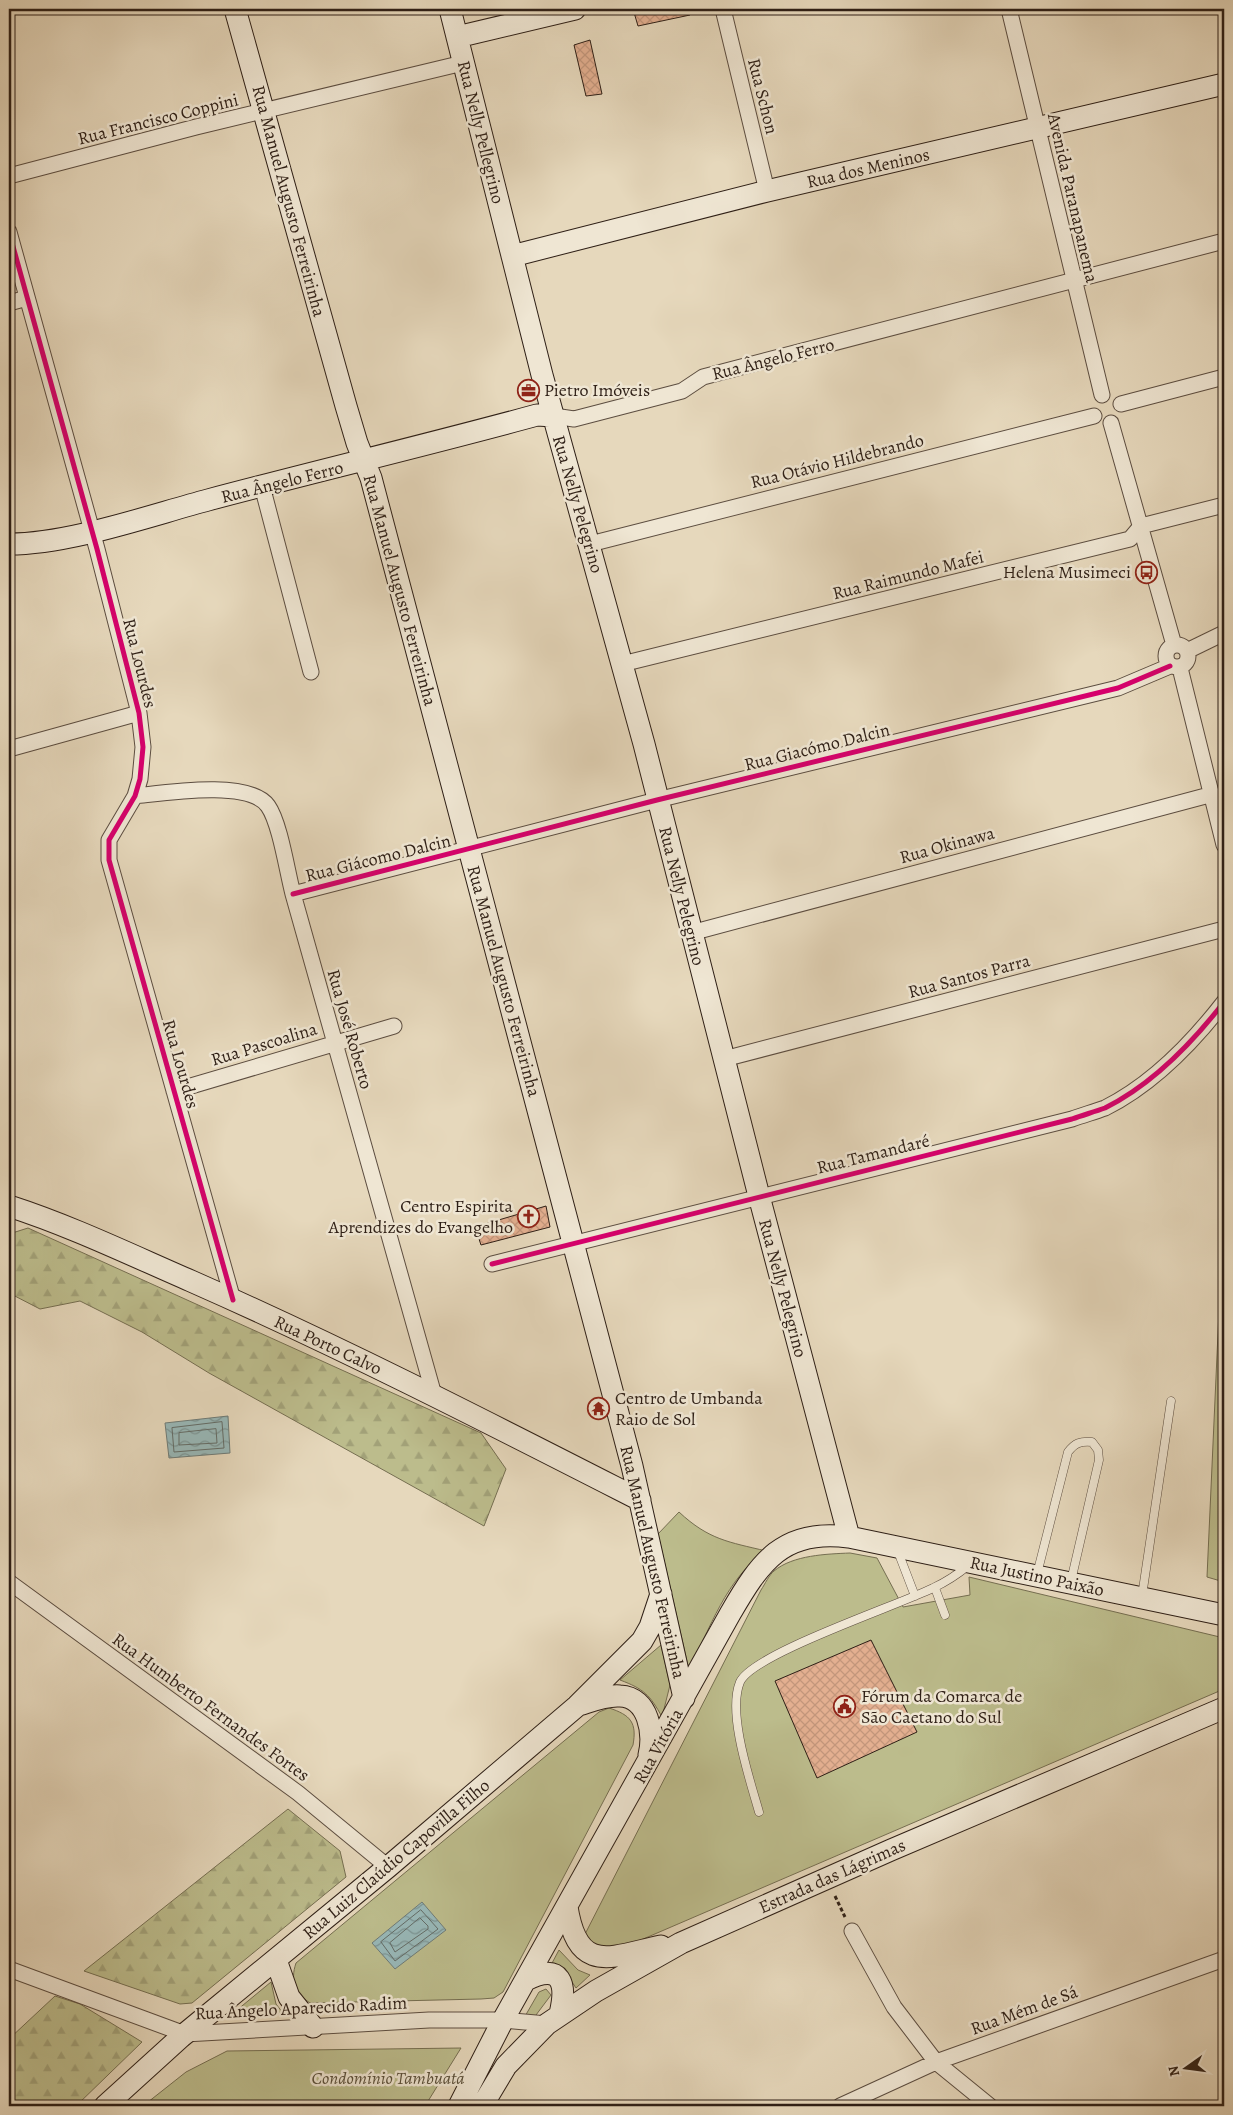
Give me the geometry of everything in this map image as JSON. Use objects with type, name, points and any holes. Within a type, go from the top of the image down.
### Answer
[{"type":"main road","name":"Rua Manuel Augusto Ferreirinha","points":[[235,9],[346,406],[376,497],[640,1500],[684,1698]]},
{"type":"main road","name":"Rua Nelly Pellegrino","points":[[450,9],[512,256]]},
{"type":"main road","points":[[457,37],[575,9]]},
{"type":"main road","name":"Rua dos Meninos","points":[[512,256],[767,191],[1224,84]]},
{"type":"main road","name":"Rua Nelly Pelegrino","points":[[512,256],[622,664],[690,933],[849,1537]]},
{"type":"main road","name":"Rua Ângelo Ferro","points":[[9,544],[26,544],[91,530],[537,415],[554,416]]},
{"type":"main road","name":"Rua Porto Calvo","points":[[9,1206],[79,1232],[233,1300],[434,1395],[640,1500]]},
{"type":"main road","name":"Rua Vitória","points":[[567,1907],[749,1581],[780,1548],[819,1535],[849,1537]]},
{"type":"main road","name":"Rua Justino Paixão","points":[[849,1537],[1224,1615]]},
{"type":"main road","name":"Rua Luiz Claúdio Capovilla Filho","points":[[110,2103],[185,2034],[388,1867],[577,1706],[642,1641],[650,1627],[662,1593]]},
{"type":"main road","points":[[577,1706],[606,1696],[622,1696],[635,1702],[646,1714],[651,1729],[652,1741],[645,1769]]},
{"type":"main road","name":"Estrada das Lágrimas","points":[[486,2104],[506,2066],[554,2019],[596,1991],[682,1943],[906,1843],[1224,1708]]},
{"type":"main road","points":[[567,1907],[574,1937],[585,1950],[598,1957],[607,1958],[682,1943]]},
{"type":"main road","points":[[459,2106],[503,2020],[567,1907]]},
{"type":"main road","points":[[276,1960],[290,1997],[313,2027]]},
{"type":"main road","points":[[526,1980],[541,1974],[552,1974],[560,1979],[564,1987],[554,2019]]},
{"type":"street","name":"Rua Schon","points":[[723,9],[767,191]]},
{"type":"street","name":"Avenida Paranapanema","points":[[1009,9],[1102,396]]},
{"type":"street","name":"Rua Francisco Coppini","points":[[9,176],[463,63]]},
{"type":"street","name":"Rua Lourdes","points":[[9,232],[139,713],[143,747],[140,779],[135,796],[109,840],[109,860],[233,1300]]},
{"type":"street","name":"Rua Ângelo Ferro","points":[[554,416],[574,419],[682,391],[703,377],[1074,282],[1112,269],[1224,241]]},
{"type":"street","points":[[9,303],[27,298]]},
{"type":"street","points":[[1121,404],[1224,377]]},
{"type":"street","points":[[1102,396],[1115,396],[1121,404],[1119,418],[1111,424],[1101,422],[1094,416],[1095,401],[1102,396]]},
{"type":"street","name":"Rua Otávio Hildebrando","points":[[590,544],[1094,416]]},
{"type":"street","points":[[1111,424],[1141,526],[1181,648],[1188,661],[1175,667]]},
{"type":"street","points":[[262,486],[311,672]]},
{"type":"street","name":"Rua Raimundo Mafei","points":[[622,664],[1130,540],[1141,526],[1224,505]]},
{"type":"street","points":[[1224,633],[1166,652],[1166,657],[1175,667],[1213,794],[1224,845]]},
{"type":"street","name":"Rua Giacómo Dalcin","points":[[469,850],[657,800],[1118,688],[1175,667]]},
{"type":"street","points":[[9,749],[139,713]]},
{"type":"street","name":"Rua José Roberto","points":[[135,796],[225,790],[252,794],[268,806],[276,825],[334,1042],[434,1395]]},
{"type":"street","name":"Rua Okinawa","points":[[690,933],[1213,794]]},
{"type":"street","name":"Rua Giácomo Dalcin","points":[[293,894],[469,850]]},
{"type":"street","name":"Rua Santos Parra","points":[[724,1059],[1224,929]]},
{"type":"street","name":"Rua Tamandaré","points":[[492,1264],[573,1242],[1072,1119],[1104,1108],[1136,1089],[1173,1057],[1210,1021],[1224,1002]]},
{"type":"street","name":"Rua Pascoalina","points":[[174,1091],[334,1042],[394,1026]]},
{"type":"street","name":"Rua Humberto Fernandes Fortes","points":[[9,1582],[298,1793],[388,1867]]},
{"type":"street","points":[[852,1931],[894,2007],[936,2062],[990,2106]]},
{"type":"street","name":"Rua Mém de Sá","points":[[840,2106],[936,2062],[1062,2015],[1224,1959]]},
{"type":"street","name":"Rua Ângelo Aparecido Radim","points":[[9,1970],[185,2034],[429,2020],[554,2019]]},
{"type":"lane","points":[[1142,1598],[1171,1401]]},
{"type":"lane","points":[[1037,1576],[1068,1452],[1074,1444],[1082,1441],[1092,1442],[1098,1450],[1099,1460],[1070,1583]]},
{"type":"lane","points":[[896,1546],[915,1596]]},
{"type":"lane","points":[[759,1812],[737,1732],[739,1683],[746,1672],[790,1648],[935,1588],[972,1562]]},
{"type":"lane","points":[[935,1588],[945,1615]]},
{"type":"path","points":[[828,1879],[852,1931]]},
{"type":"green space","points":[[1224,1200],[1224,1582],[1207,1577]]},
{"type":"green space","points":[[28,1228],[481,1433],[506,1469],[484,1526],[209,1373],[142,1332],[80,1301],[40,1309],[9,1293],[9,1234]]},
{"type":"green space","points":[[679,1512],[700,1529],[720,1539],[766,1551],[740,1575],[720,1605],[689,1670],[658,1534]]},
{"type":"green space","points":[[850,1553],[877,1558],[903,1607],[970,1595],[969,1577],[1224,1638],[1224,1689],[606,1955],[582,1940],[769,1577],[782,1566],[800,1559]]},
{"type":"green space","points":[[661,1645],[670,1685],[662,1717],[646,1694],[635,1686],[620,1680]]},
{"type":"green space","points":[[609,1708],[623,1714],[631,1721],[634,1731],[633,1745],[503,1992],[494,1998],[481,1999],[310,2003],[297,1991],[294,1981],[296,1963],[599,1712]]},
{"type":"green space","points":[[288,1809],[340,1851],[346,1877],[192,2003],[180,2004],[84,1971]]},
{"type":"green space","points":[[559,1950],[578,1970],[590,1975],[576,1988],[566,1973],[551,1965]]},
{"type":"green space","points":[[271,1982],[276,2004],[283,2013],[231,2015]]},
{"type":"green space","points":[[546,1989],[551,1995],[533,2019],[524,2018],[539,1992]]},
{"type":"green space","points":[[55,1996],[80,2004],[142,2042],[76,2106],[9,2106],[9,2039]]},
{"type":"green space","name":"Condomínio Tambuatá","points":[[461,2048],[425,2106],[143,2106],[186,2072],[227,2051]]},
{"type":"water","points":[[228,1416],[230,1453],[169,1458],[165,1423]]},
{"type":"water","points":[[422,1902],[446,1930],[395,1969],[372,1943]]},
{"type":"building","points":[[633,9],[690,9],[690,15],[638,26]]},
{"type":"building","points":[[590,40],[602,94],[586,96],[574,45]]},
{"type":"building","name":"Centro Espirita Aprendizes do Evangelho","points":[[546,1206],[550,1227],[481,1245],[475,1227]]},
{"type":"building","name":"Fórum da Comarca de São Caetano do Sul","points":[[871,1640],[917,1732],[817,1778],[775,1681]]},
{"type":"cycle path","points":[[9,232],[97,549],[139,713],[143,747],[140,779],[135,796],[109,840],[109,860],[233,1300]]},
{"type":"cycle path","points":[[293,894],[657,800],[1118,688],[1170,666]]},
{"type":"cycle path","points":[[492,1264],[1072,1119],[1105,1108],[1155,1075],[1185,1047],[1224,1002]]},
{"type":"place","name":"Pietro Imóveis","points":[[528,390]]},
{"type":"place","name":"Helena Musimeci","points":[[1147,572]]},
{"type":"place","name":"Centro Espirita Aprendizes do Evangelho","points":[[529,1216]]},
{"type":"place","name":"Centro de Umbanda Raio de Sol","points":[[599,1408]]},
{"type":"place","name":"Fórum da Comarca de São Caetano do Sul","points":[[845,1706]]}]
